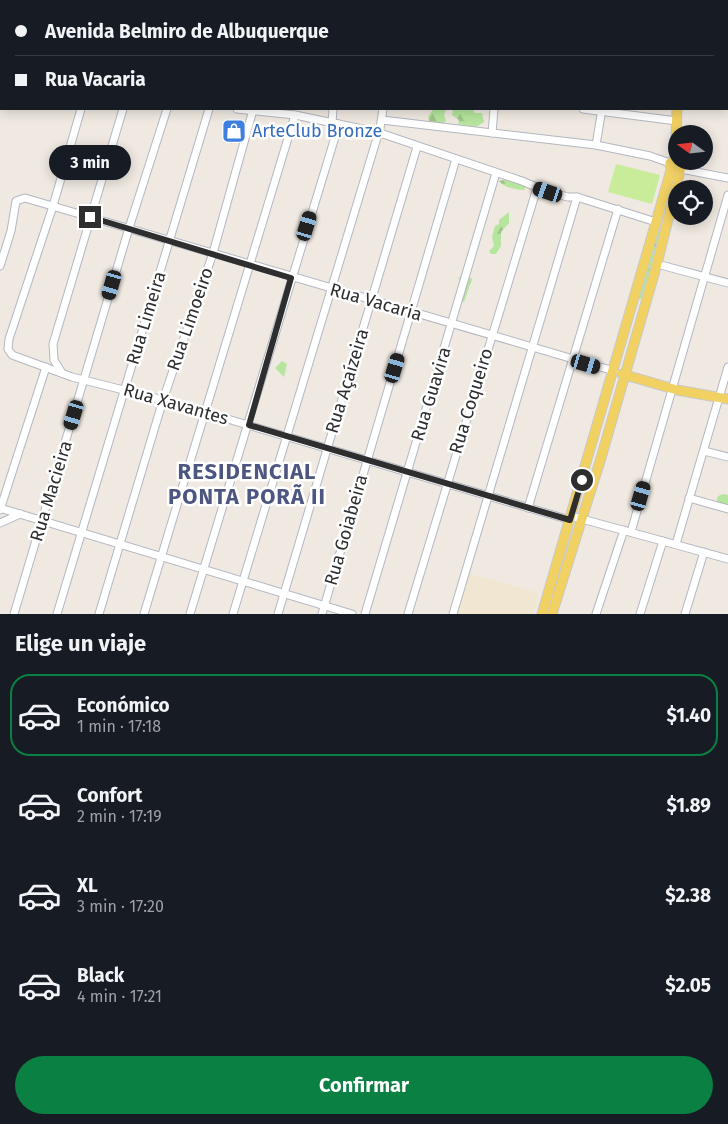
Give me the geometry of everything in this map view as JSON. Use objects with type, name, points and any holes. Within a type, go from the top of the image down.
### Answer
[{"type":"main road","points":[[677,110],[677,125]]},
{"type":"main road","points":[[542,614],[656,222],[674,170]]},
{"type":"main road","points":[[552,614],[657,264],[675,170]]},
{"type":"main road","name":"Rua Vacaria","points":[[614,371],[672,389],[723,399]]},
{"type":"street","points":[[53,206],[81,110]]},
{"type":"street","points":[[62,373],[54,360],[53,344],[123,110]]},
{"type":"street","name":"Rua Macieira","points":[[14,614],[85,380],[128,228],[167,110]]},
{"type":"street","name":"Rua Limeira","points":[[57,614],[209,110]]},
{"type":"street","points":[[253,110],[295,115],[377,132],[416,147],[522,180],[537,188],[561,196],[577,196],[656,222]]},
{"type":"street","name":"Rua Limoeiro","points":[[100,614],[163,400],[212,253],[253,110]]},
{"type":"street","points":[[190,614],[249,425],[291,278],[335,123],[333,110]]},
{"type":"street","points":[[233,614],[382,120],[383,110]]},
{"type":"street","points":[[492,133],[494,110]]},
{"type":"street","points":[[596,145],[602,110],[677,121]]},
{"type":"street","points":[[144,614],[295,115]]},
{"type":"street","points":[[382,120],[596,145],[668,162]]},
{"type":"street","name":"Rua Açaízeira","points":[[278,614],[416,147]]},
{"type":"street","name":"Rua Goiabeira","points":[[322,614],[456,159]]},
{"type":"street","points":[[698,170],[728,178]]},
{"type":"street","name":"Rua Guavira","points":[[365,614],[453,324],[496,173]]},
{"type":"street","name":"Rua Coqueiro","points":[[408,614],[537,188]]},
{"type":"street","points":[[596,614],[627,531],[672,389],[728,195]]},
{"type":"street","points":[[453,614],[577,196]]},
{"type":"street","name":"Rua Vacaria","points":[[0,266],[11,231],[16,201],[25,198],[170,240],[331,290],[614,371]]},
{"type":"street","name":"Rua Xavantes","points":[[53,206],[9,339],[8,349],[12,355],[85,380],[205,412],[528,508],[571,518],[581,518],[728,559]]},
{"type":"street","points":[[528,508],[618,210]]},
{"type":"street","points":[[657,264],[728,283]]},
{"type":"street","points":[[46,367],[0,509],[352,614]]},
{"type":"street","points":[[676,544],[704,451],[723,399],[728,367]]},
{"type":"street","points":[[704,451],[728,457]]},
{"type":"street","points":[[690,498],[728,509]]},
{"type":"street","points":[[0,522],[20,514]]},
{"type":"street","points":[[640,614],[663,541]]},
{"type":"street","points":[[684,614],[704,552]]},
{"type":"shaded area","points":[[467,573],[539,593],[533,614],[455,614]]},
{"type":"green space","points":[[432,110],[446,110],[444,114],[446,121],[438,127],[430,123],[428,117]]},
{"type":"green space","points":[[453,110],[474,110],[475,113],[482,113],[484,122],[476,127],[458,124],[459,120],[452,115]]},
{"type":"green space","points":[[616,164],[660,175],[652,204],[608,192]]},
{"type":"green space","points":[[510,180],[525,186],[525,189],[507,187],[499,181]]},
{"type":"green space","points":[[509,212],[509,223],[501,232],[501,246],[496,254],[491,254],[489,251],[494,246],[492,237],[495,226]]},
{"type":"green space","points":[[659,226],[664,258],[661,261],[652,261],[644,295],[641,299],[637,300]]},
{"type":"green space","points":[[463,273],[472,279],[464,302],[461,301],[462,280],[458,279]]},
{"type":"green space","points":[[282,361],[287,364],[284,377],[275,368]]},
{"type":"green space","points":[[728,495],[728,511],[716,503],[718,496]]},
{"type":"place","name":"ArteClub Bronze","points":[[234,131]]},
{"type":"district","name":"RESIDENCIAL PONTA PORÃ II","points":[[247,484]]},
{"type":"route","points":[[90,217],[291,278],[249,425],[570,520],[582,480]]}]
